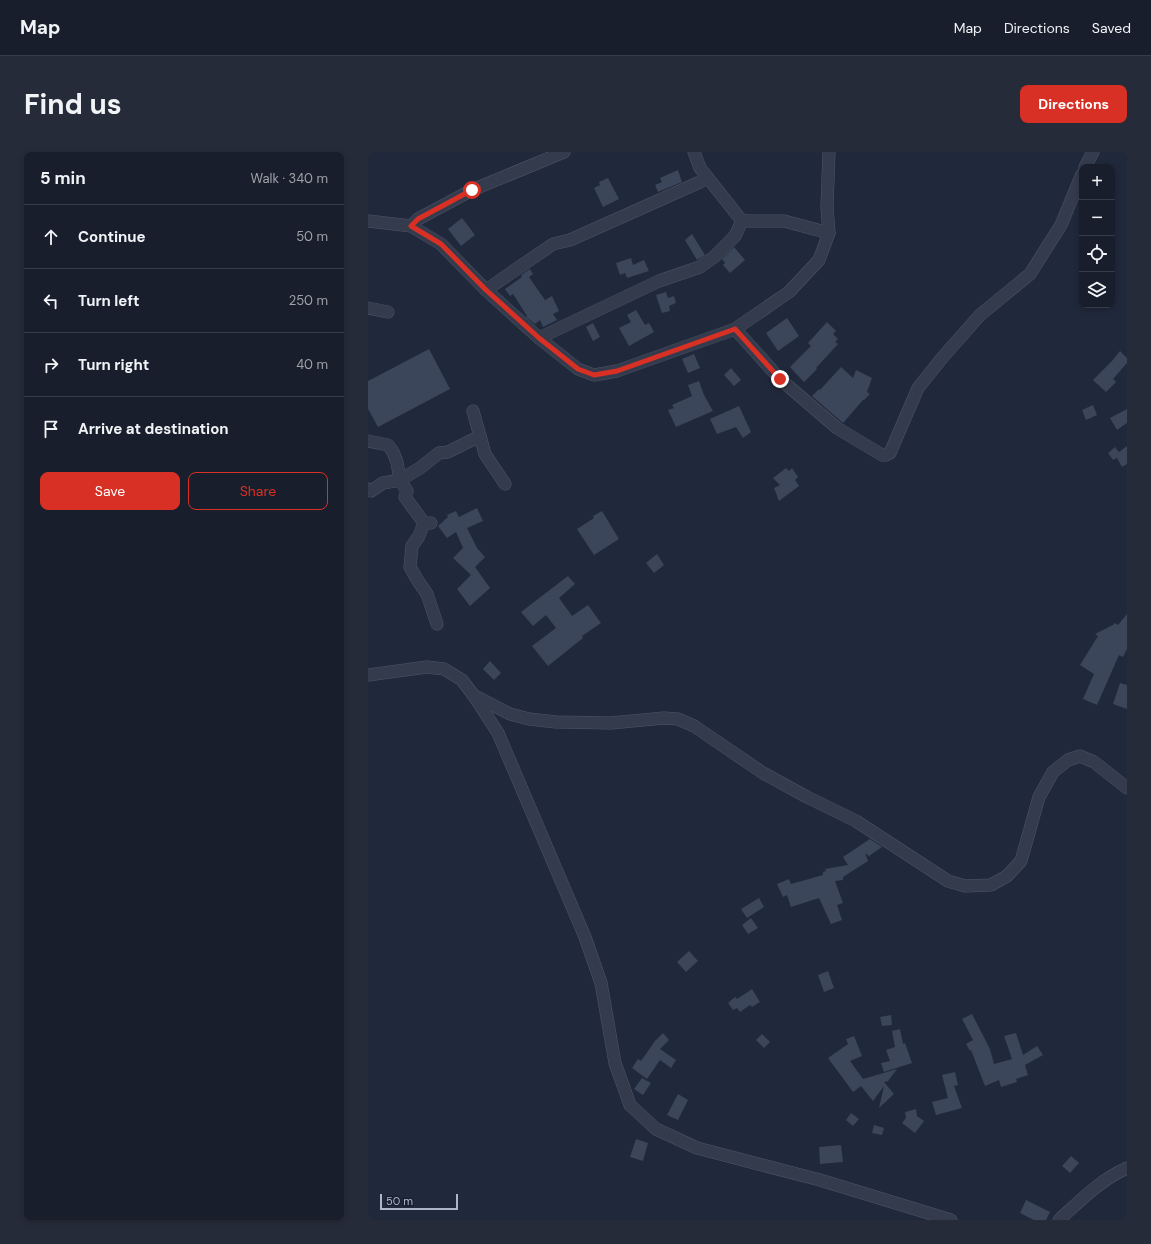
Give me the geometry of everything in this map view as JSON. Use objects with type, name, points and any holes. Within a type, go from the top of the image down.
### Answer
[{"type":"street","points":[[411,226],[418,219],[472,190],[564,152]]},
{"type":"street","points":[[694,152],[700,168],[742,221]]},
{"type":"street","points":[[368,221],[411,226],[441,244],[486,290],[539,338],[578,369],[594,375],[617,371],[735,329],[789,292],[819,260],[829,233],[827,207],[829,152]]},
{"type":"street","points":[[1087,164],[1093,152]]},
{"type":"street","points":[[486,290],[553,244],[570,240],[693,185],[707,177]]},
{"type":"street","points":[[735,329],[780,379],[837,428],[882,455],[886,455],[890,453],[918,388],[980,315],[1030,274],[1061,225],[1079,181]]},
{"type":"street","points":[[742,221],[784,221],[829,233]]},
{"type":"street","points":[[539,338],[659,281],[700,267],[714,257],[735,236],[742,221]]},
{"type":"street","points":[[368,308],[388,312]]},
{"type":"street","points":[[472,411],[485,454],[505,484]]},
{"type":"street","points":[[368,489],[371,491],[383,483],[400,480],[439,454],[448,452],[480,436]]},
{"type":"street","points":[[368,441],[388,445],[397,462],[400,480],[407,491],[405,497],[428,523],[412,546],[410,567],[427,594],[437,624]]},
{"type":"street","points":[[368,675],[428,667],[444,669],[462,680],[498,733],[585,937],[601,983],[615,1063],[630,1105],[656,1129],[696,1148],[820,1180],[951,1220]]},
{"type":"street","points":[[474,696],[510,714],[542,721],[611,723],[664,718],[678,719],[694,726],[763,773],[806,797],[856,821],[948,881],[965,886],[991,885],[1007,876],[1021,861],[1039,797],[1053,772],[1068,760],[1080,756],[1094,762],[1127,788]]},
{"type":"street","points":[[1059,1220],[1112,1175],[1127,1168]]},
{"type":"building","points":[[678,170],[682,182],[658,192],[655,185],[662,182],[660,178]]},
{"type":"building","points":[[608,178],[619,199],[603,207],[594,188],[600,185],[599,182]]},
{"type":"building","points":[[462,218],[475,235],[461,246],[448,229]]},
{"type":"building","points":[[692,234],[705,255],[697,260],[685,240]]},
{"type":"building","points":[[734,247],[745,260],[730,273],[723,265],[725,263],[722,259]]},
{"type":"building","points":[[631,258],[633,265],[644,260],[649,271],[627,278],[625,273],[620,275],[616,263]]},
{"type":"building","points":[[530,269],[533,274],[529,277],[545,300],[552,296],[559,311],[553,314],[557,320],[543,327],[540,320],[535,324],[526,317],[527,316],[513,294],[510,296],[505,289],[522,277],[521,275]]},
{"type":"building","points":[[666,292],[668,298],[674,296],[676,303],[669,306],[670,311],[662,313],[656,295]]},
{"type":"building","points":[[636,310],[645,325],[649,323],[654,332],[629,346],[619,328],[631,322],[627,315]]},
{"type":"building","points":[[787,318],[799,336],[778,351],[766,333]]},
{"type":"building","points":[[827,322],[836,331],[833,334],[838,339],[835,342],[838,344],[804,382],[790,367],[811,346],[808,343]]},
{"type":"building","points":[[593,323],[600,337],[593,341],[586,327]]},
{"type":"building","points":[[429,349],[450,389],[378,427],[368,409],[368,381]]},
{"type":"building","points":[[1120,351],[1127,358],[1127,363],[1113,379],[1116,382],[1106,392],[1093,380]]},
{"type":"building","points":[[694,354],[700,368],[688,373],[682,359]]},
{"type":"building","points":[[841,367],[853,378],[856,370],[872,378],[867,392],[870,394],[843,423],[812,396],[819,389],[820,390]]},
{"type":"building","points":[[731,368],[741,380],[734,386],[724,375]]},
{"type":"building","points":[[699,381],[704,395],[713,411],[676,427],[668,410],[674,408],[672,405],[692,396],[688,385]]},
{"type":"building","points":[[1093,405],[1097,415],[1086,420],[1082,410]]},
{"type":"building","points":[[739,406],[751,432],[743,438],[736,427],[717,434],[710,419]]},
{"type":"building","points":[[1127,409],[1127,423],[1117,430],[1110,418]]},
{"type":"building","points":[[1127,446],[1127,464],[1122,467],[1117,458],[1113,460],[1108,453],[1115,447],[1119,452]]},
{"type":"building","points":[[786,468],[789,471],[792,468],[798,477],[795,480],[799,486],[779,501],[774,488],[780,485],[773,478]]},
{"type":"building","points":[[477,508],[483,521],[467,528],[477,548],[485,557],[475,567],[490,588],[470,606],[457,589],[471,575],[453,558],[463,548],[456,532],[447,538],[438,526],[448,517],[447,515],[456,511],[459,517]]},
{"type":"building","points":[[602,511],[619,539],[594,555],[577,529],[594,518],[593,516]]},
{"type":"building","points":[[657,554],[664,565],[654,573],[646,563]]},
{"type":"building","points":[[568,576],[575,584],[559,598],[572,616],[588,605],[601,623],[582,636],[583,638],[548,666],[532,646],[556,628],[546,615],[533,626],[521,612]]},
{"type":"building","points":[[1127,614],[1127,649],[1123,657],[1119,655],[1097,705],[1083,699],[1094,674],[1080,665],[1098,636],[1095,634],[1115,623],[1118,625]]},
{"type":"building","points":[[490,661],[501,673],[494,680],[483,669]]},
{"type":"building","points":[[1120,683],[1127,685],[1127,709],[1113,704]]},
{"type":"building","points":[[870,839],[882,847],[869,856],[865,853],[868,861],[843,877],[843,880],[835,881],[843,903],[837,905],[842,920],[831,924],[819,898],[791,907],[787,895],[783,897],[777,884],[789,879],[791,884],[823,875],[823,872],[826,871],[825,869],[848,865],[843,857]]},
{"type":"building","points":[[759,898],[764,907],[747,918],[741,909]]},
{"type":"building","points":[[751,918],[758,928],[748,934],[742,925]]},
{"type":"building","points":[[689,951],[698,961],[686,972],[677,962]]},
{"type":"building","points":[[828,971],[834,988],[824,992],[818,975]]},
{"type":"building","points":[[752,989],[760,1002],[752,1007],[750,1005],[740,1012],[737,1008],[733,1010],[728,1003],[735,997],[737,999]]},
{"type":"building","points":[[972,1014],[990,1049],[994,1064],[1012,1059],[1004,1036],[1016,1033],[1023,1055],[1037,1046],[1043,1055],[1025,1065],[1028,1075],[1016,1079],[1017,1082],[1001,1087],[999,1080],[985,1086],[971,1050],[970,1051],[966,1044],[973,1040],[962,1019]]},
{"type":"building","points":[[891,1015],[892,1025],[882,1026],[880,1017]]},
{"type":"building","points":[[900,1029],[903,1044],[905,1043],[912,1063],[884,1072],[881,1063],[890,1061],[886,1050],[895,1047],[892,1031]]},
{"type":"building","points":[[663,1033],[669,1040],[660,1049],[676,1060],[671,1068],[660,1060],[647,1079],[632,1068],[638,1059],[641,1061],[655,1041]]},
{"type":"building","points":[[762,1034],[770,1042],[764,1048],[756,1040]]},
{"type":"building","points":[[854,1036],[862,1056],[850,1061],[863,1079],[897,1069],[888,1081],[884,1082],[894,1094],[879,1108],[884,1086],[873,1101],[861,1086],[853,1092],[828,1058],[848,1044],[846,1039]]},
{"type":"building","points":[[955,1072],[958,1085],[954,1086],[962,1108],[936,1115],[932,1102],[948,1098],[942,1075]]},
{"type":"building","points":[[642,1078],[651,1083],[643,1095],[634,1089]]},
{"type":"building","points":[[678,1094],[688,1100],[678,1120],[667,1115]]},
{"type":"building","points":[[916,1109],[917,1116],[924,1121],[915,1133],[902,1123],[906,1118],[905,1112]]},
{"type":"building","points":[[851,1113],[859,1119],[853,1126],[846,1120]]},
{"type":"building","points":[[874,1125],[884,1128],[882,1135],[872,1133]]},
{"type":"building","points":[[636,1139],[648,1143],[643,1161],[630,1157]]},
{"type":"building","points":[[841,1145],[843,1162],[820,1164],[819,1147]]},
{"type":"building","points":[[1071,1156],[1079,1163],[1070,1173],[1062,1166]]},
{"type":"building","points":[[1026,1200],[1050,1212],[1046,1220],[1034,1220],[1020,1213]]},
{"type":"route","points":[[472,190],[418,219],[411,226],[441,244],[486,290],[539,338],[578,369],[594,375],[617,371],[735,329],[780,379]]}]
